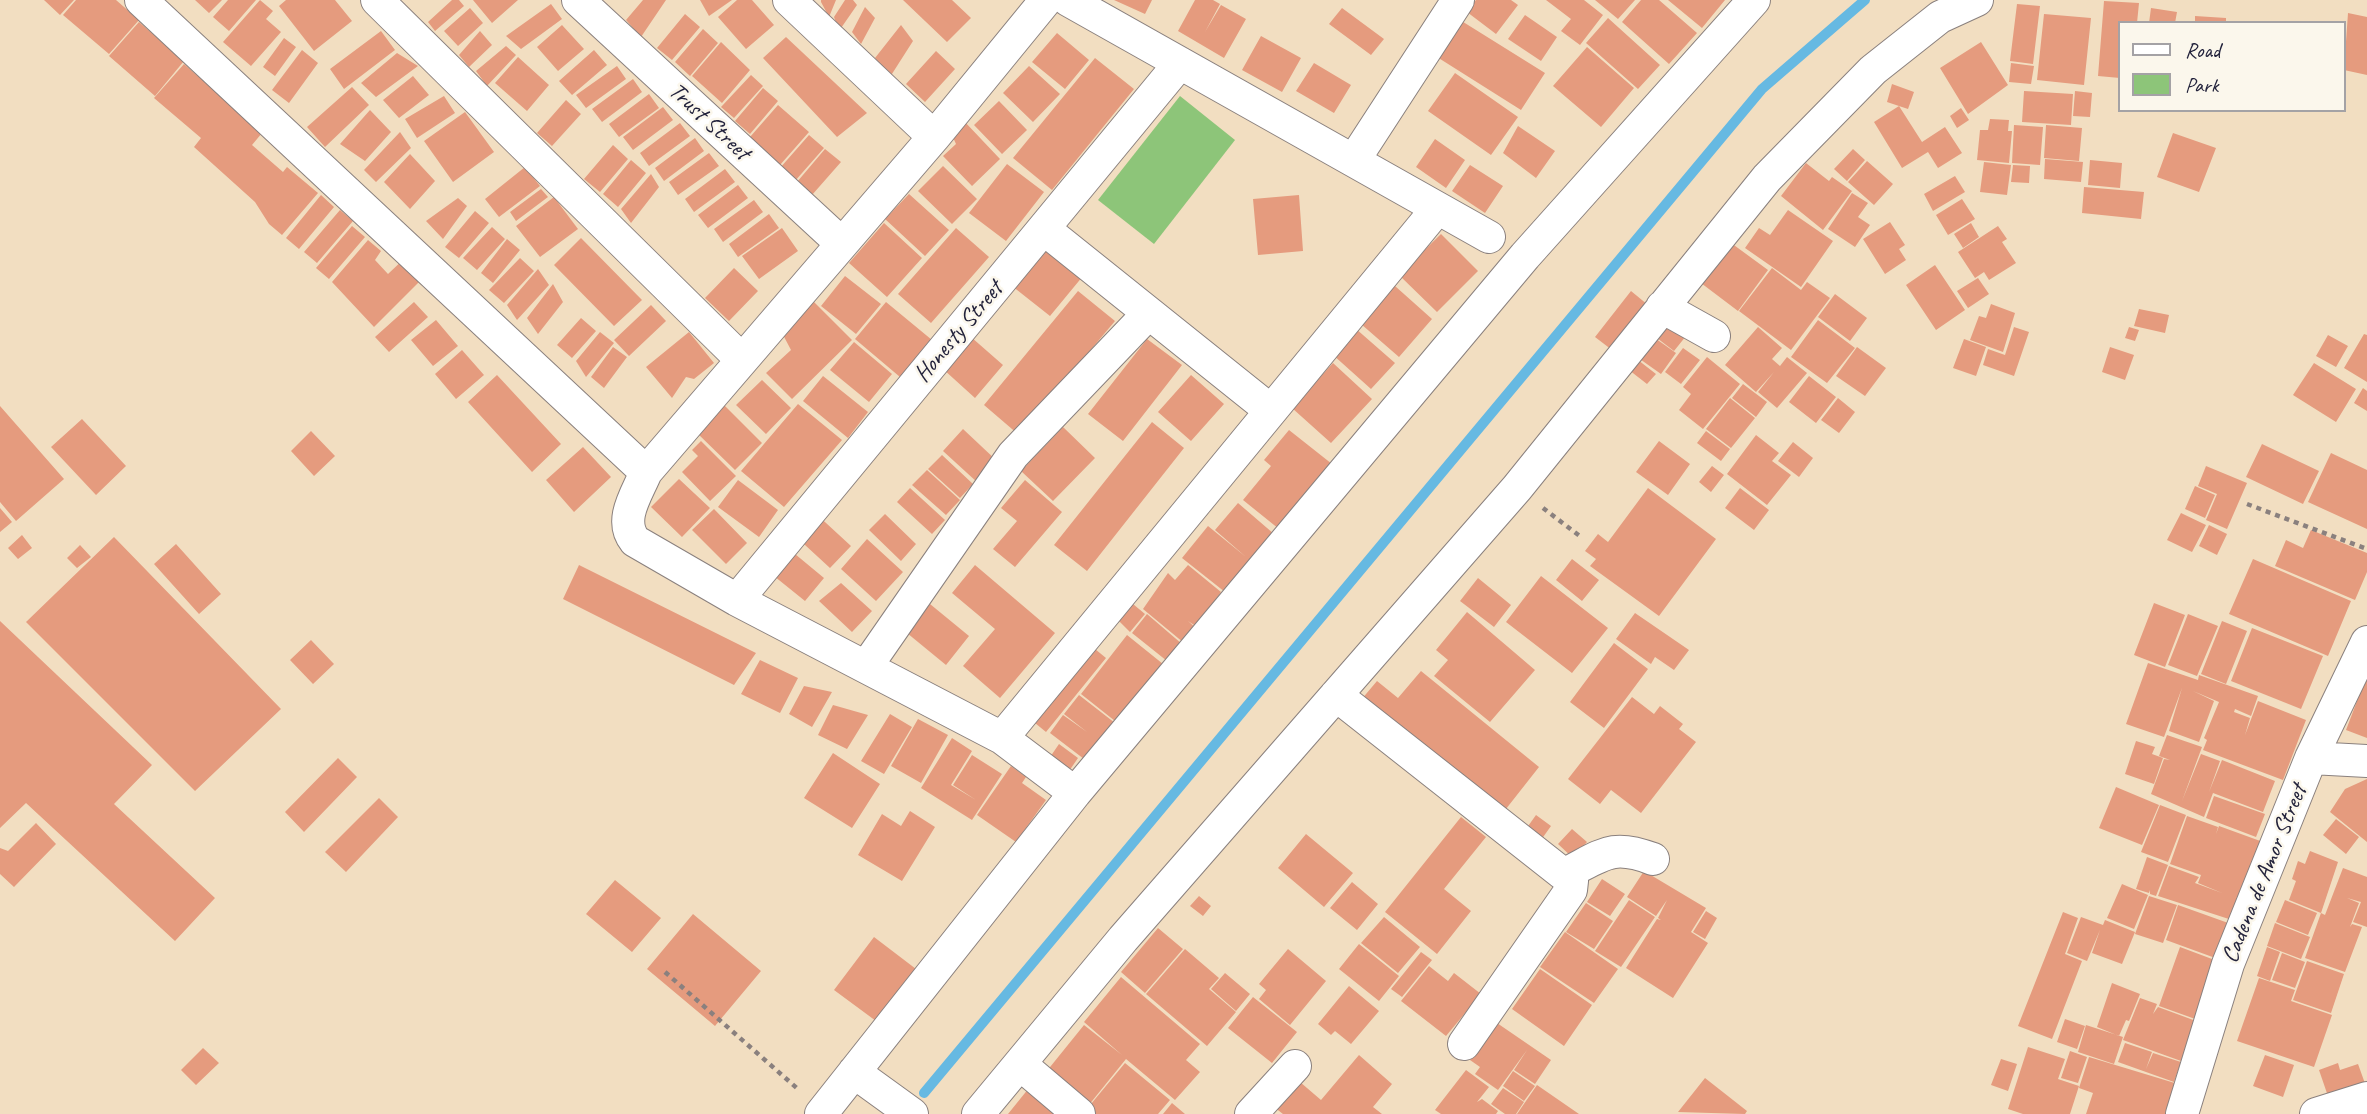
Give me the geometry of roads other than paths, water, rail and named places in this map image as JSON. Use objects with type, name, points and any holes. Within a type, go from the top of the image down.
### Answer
[{"type":"street","points":[[377,0],[741,359]]},
{"type":"street","name":"Trust Street","points":[[578,0],[841,243]]},
{"type":"street","points":[[789,0],[934,137]]},
{"type":"street","points":[[1046,0],[934,137],[646,472],[626,519],[627,531],[635,541],[737,600],[1002,737],[1075,793]]},
{"type":"street","points":[[1069,0],[1489,237]]},
{"type":"street","points":[[1354,160],[1458,0]]},
{"type":"street","points":[[822,1113],[1075,793],[1525,256],[1754,0]]},
{"type":"street","points":[[978,1114],[1123,939],[1517,488],[1766,178],[1873,70],[1940,17],[1977,0]]},
{"type":"street","points":[[160,6],[646,472]]},
{"type":"street","name":"Honesty Street","points":[[737,600],[1180,63]]},
{"type":"street","points":[[1002,737],[1437,209]]},
{"type":"street","points":[[1044,229],[1270,410]]},
{"type":"street","points":[[1662,307],[1714,337]]},
{"type":"street","points":[[866,667],[1013,455],[1148,314]]},
{"type":"street","name":"Cadena de Amor Street","points":[[2182,1114],[2228,964],[2311,758],[2367,642]]},
{"type":"street","points":[[1336,695],[1572,881],[1571,890],[1464,1044]]},
{"type":"street","points":[[2311,758],[2367,761]]},
{"type":"street","points":[[1565,874],[1614,850],[1632,851],[1653,859]]},
{"type":"street","points":[[1020,1064],[1079,1114]]},
{"type":"street","points":[[1251,1114],[1295,1066]]},
{"type":"street","points":[[854,1072],[912,1114]]},
{"type":"street","points":[[2316,1114],[2367,1098]]},
{"type":"waterway","points":[[924,1093],[1762,89],[1865,0]]}]
